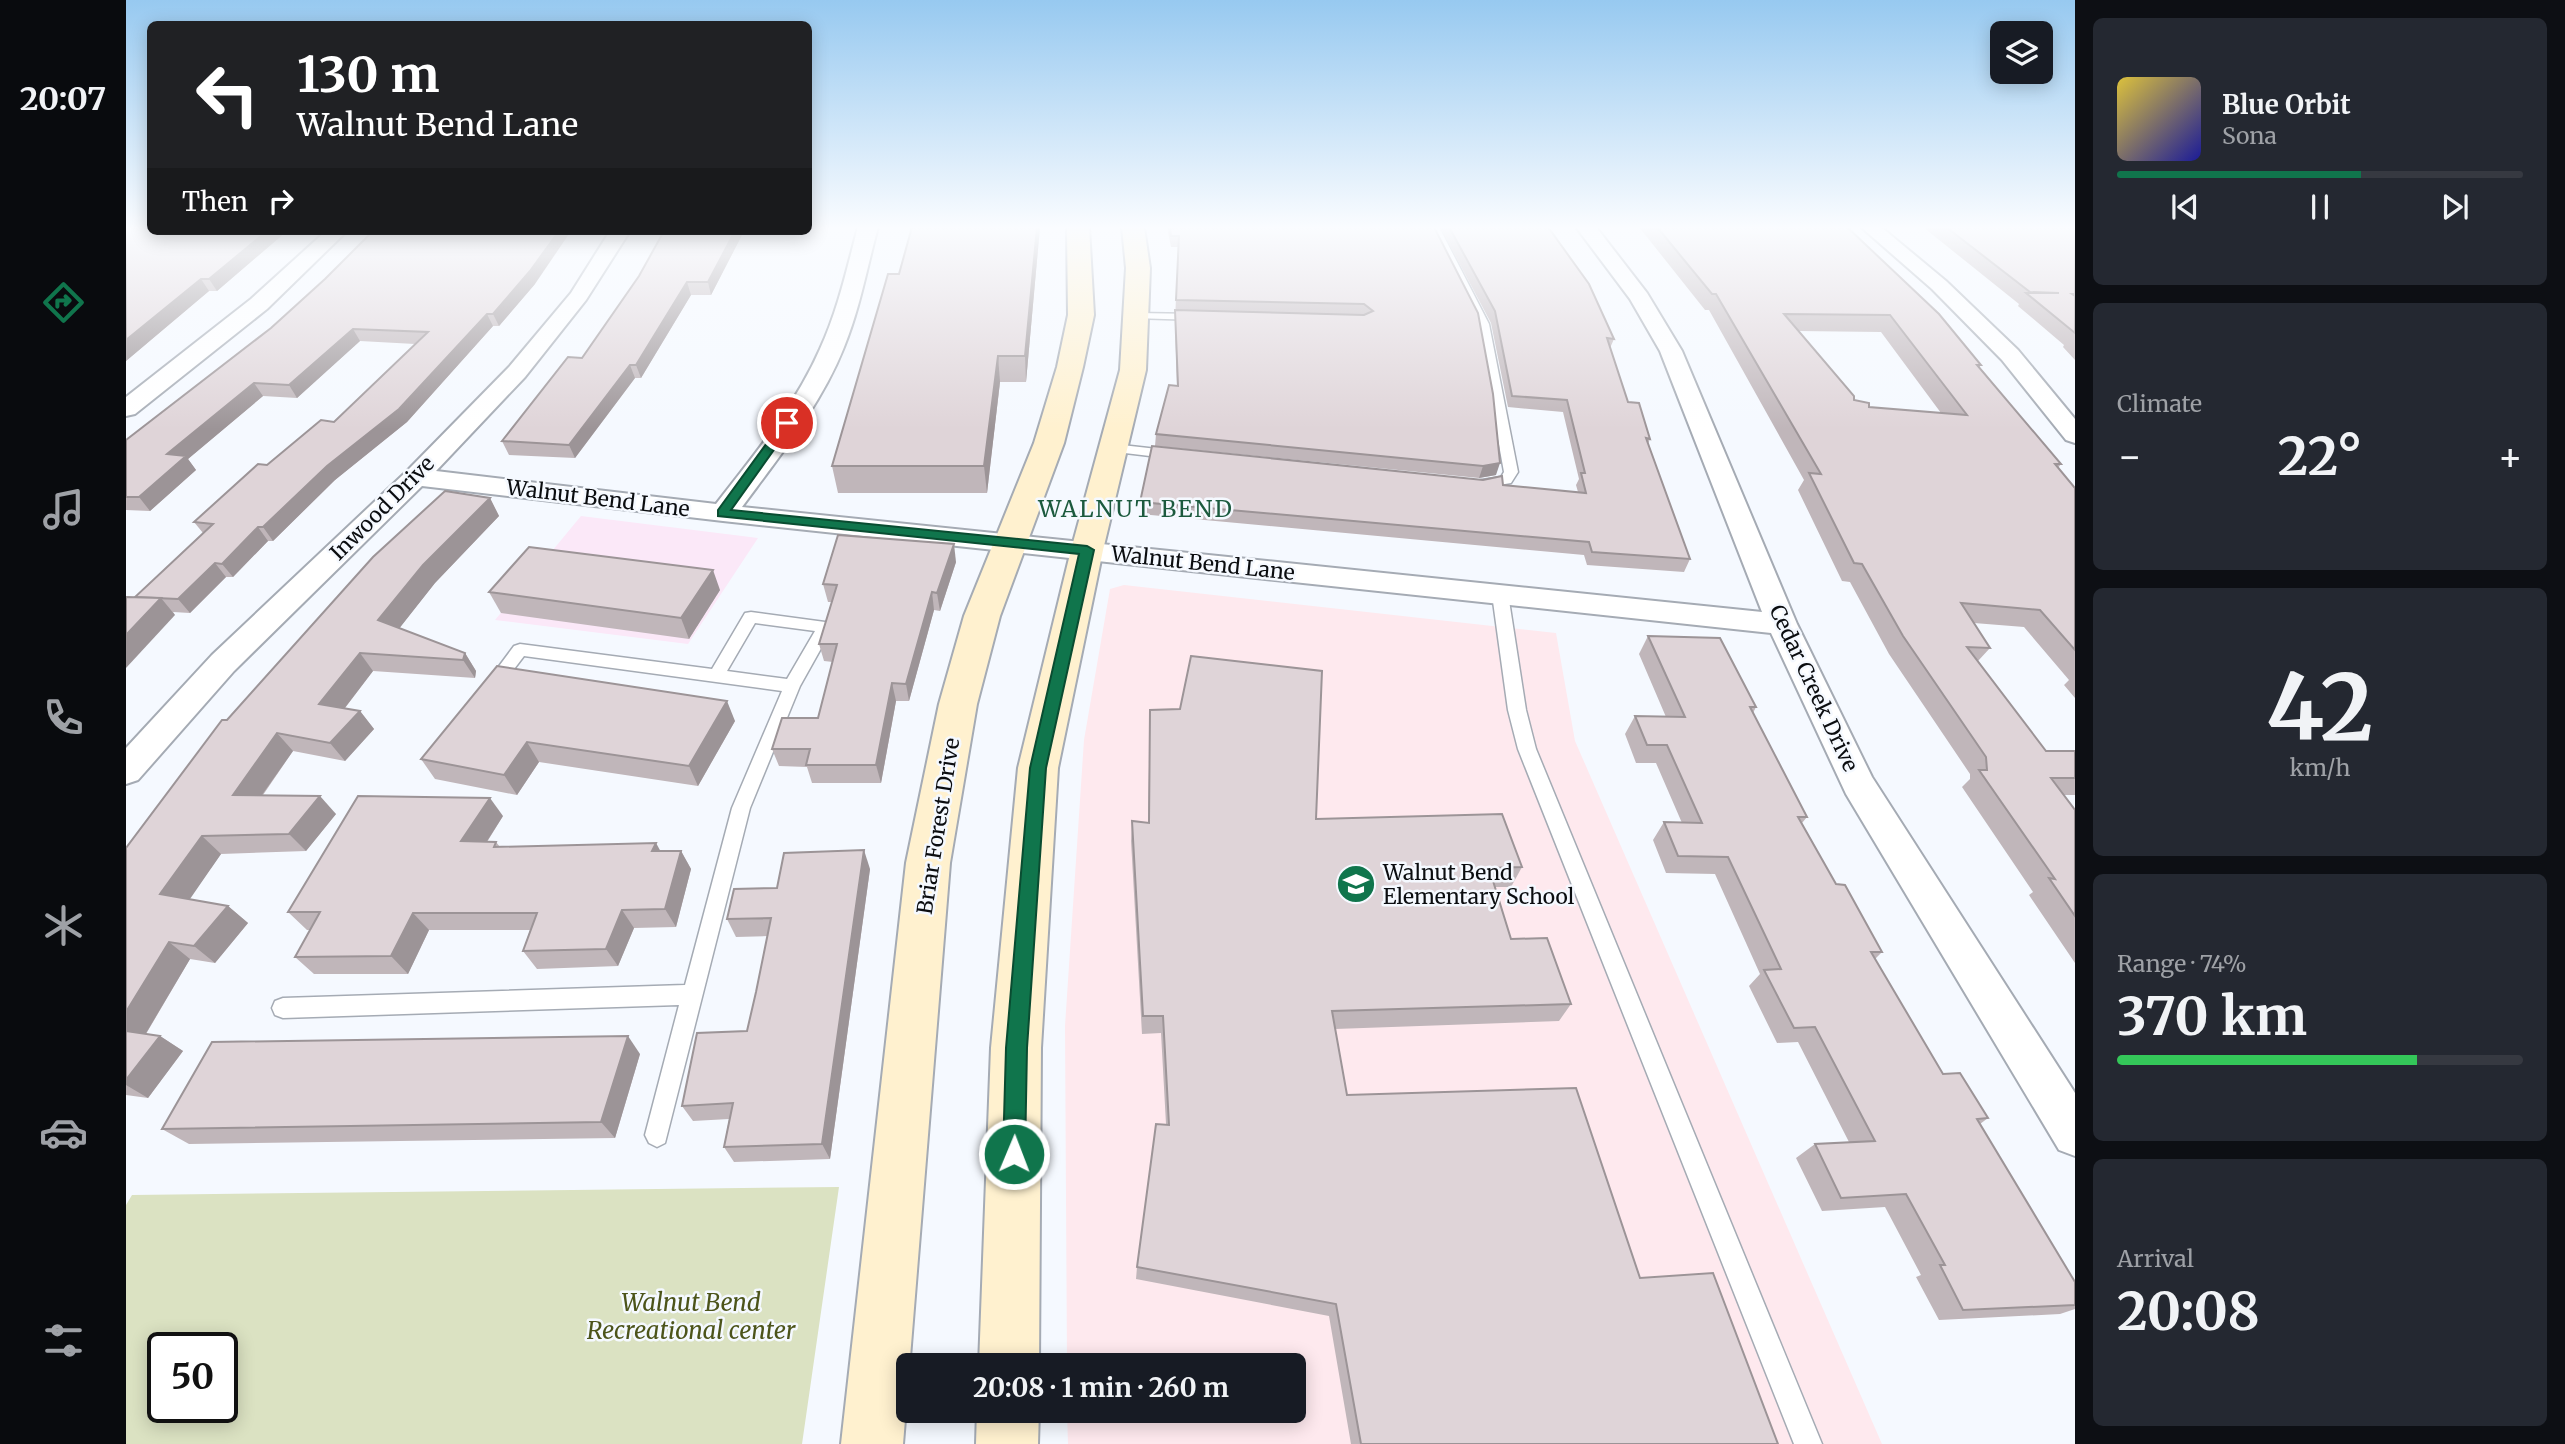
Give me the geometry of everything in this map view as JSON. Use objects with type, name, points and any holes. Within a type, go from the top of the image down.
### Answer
[{"type":"main road","name":"Briar Forest Drive","points":[[872,1444],[928,863],[958,705],[982,616],[1049,443],[1081,315],[1080,294]]},
{"type":"main road","points":[[1009,1353],[1016,1048],[1038,768],[1087,550],[1133,370],[1137,294]]},
{"type":"main road","points":[[1007,1444],[1008,1423]]},
{"type":"street","points":[[126,409],[269,294]]},
{"type":"street","name":"Inwood Drive","points":[[126,771],[223,663],[416,477],[517,372],[580,294]]},
{"type":"street","points":[[723,513],[759,467],[816,379],[841,328],[850,294]]},
{"type":"street","name":"Cedar Creek Drive","points":[[1638,294],[1671,351],[1782,624],[1858,784],[2075,1134]]},
{"type":"street","points":[[1949,294],[2010,355],[2075,435]]},
{"type":"street","name":"Walnut Bend Lane","points":[[416,477],[723,513],[1782,624]]},
{"type":"lane","points":[[1467,483],[1495,484],[1506,480],[1511,472],[1483,324],[1468,294]]},
{"type":"lane","points":[[1137,316],[1217,318]]},
{"type":"lane","points":[[1113,448],[1194,457]]},
{"type":"lane","points":[[1500,594],[1517,710],[1527,749],[1808,1444]]},
{"type":"lane","points":[[657,1135],[741,808],[793,686],[825,627],[751,617],[717,675]]},
{"type":"lane","points":[[482,700],[520,650],[793,686]]},
{"type":"lane","points":[[283,1008],[691,995]]},
{"type":"shaded area","points":[[581,516],[758,538],[688,644],[495,620]]},
{"type":"shaded area","name":"Walnut Bend Elementary School","points":[[1124,585],[1556,633],[1575,741],[1882,1444],[1068,1444],[1067,1423],[1306,1423],[1306,1353],[1067,1353],[1065,1026],[1084,740],[1110,589]]},
{"type":"green space","name":"Walnut Bend Recreational center","points":[[839,1187],[802,1444],[126,1444],[126,1205],[132,1195]]},
{"type":"building","points":[[126,294],[182,294],[126,340]]},
{"type":"building","points":[[308,294],[510,294],[493,314],[487,314],[399,409],[327,466],[263,527],[258,527],[222,564],[215,563],[178,599],[135,597],[213,524],[194,522],[258,464],[267,465],[321,420],[334,422],[428,332],[353,329],[289,385],[254,383],[167,454],[186,456],[139,497],[126,497],[126,440],[271,328]]},
{"type":"building","points":[[626,294],[679,294],[636,365],[630,365],[569,445],[502,441],[568,357],[582,358]]},
{"type":"building","points":[[882,294],[1031,294],[1025,356],[998,356],[984,466],[832,466]]},
{"type":"building","points":[[1176,294],[1468,294],[1478,313],[1493,394],[1500,463],[1483,466],[1156,434],[1169,385],[1178,386],[1175,310],[1364,315],[1373,311],[1364,304],[1176,300]]},
{"type":"building","points":[[1486,294],[1594,294],[1614,339],[1607,338],[1628,402],[1639,403],[1650,439],[1646,438],[1690,559],[1592,552],[1589,542],[1140,502],[1152,446],[1483,480],[1502,476],[1503,485],[1586,493],[1581,473],[1585,473],[1567,400],[1512,396],[1495,311]]},
{"type":"building","points":[[1716,294],[1918,294],[1939,314],[1981,365],[1977,365],[2061,464],[2055,464],[2075,488],[2075,650],[2040,610],[1961,603],[1990,648],[1967,647],[2046,751],[2075,751],[2075,778],[2051,778],[2075,810],[2075,916],[2049,878],[2055,879],[1979,770],[1987,770],[1986,757],[1903,636],[1862,564],[1854,563],[1809,473],[1821,474]],"holes":[[[1784,314],[1890,315],[1967,415],[1869,407],[1869,403],[1854,400],[1854,396]]]},
{"type":"building","points":[[2028,294],[2075,296],[2075,333]]},
{"type":"building","points":[[445,491],[490,498],[423,565],[378,620],[465,653],[463,660],[360,653],[319,704],[360,711],[330,743],[277,733],[233,795],[320,796],[289,834],[202,836],[160,894],[228,906],[194,946],[169,942],[126,1012],[126,848],[222,720],[227,720],[373,557]]},
{"type":"building","points":[[838,535],[954,544],[937,593],[932,592],[906,684],[892,683],[876,765],[806,765],[810,749],[772,749],[782,718],[818,718],[837,644],[819,644],[837,585],[823,584]]},
{"type":"building","points":[[529,547],[713,570],[681,618],[489,592]]},
{"type":"building","points":[[126,597],[161,598],[126,635]]},
{"type":"building","points":[[1648,636],[1720,638],[1756,707],[1750,707],[1807,817],[1798,817],[1836,884],[1845,885],[1882,952],[1871,952],[1943,1074],[1960,1073],[1988,1118],[1977,1119],[2075,1282],[2075,1305],[1963,1310],[1940,1265],[1945,1265],[1906,1194],[1841,1198],[1815,1144],[1875,1141],[1815,1027],[1794,1028],[1764,970],[1781,969],[1728,857],[1678,856],[1664,822],[1702,823],[1667,745],[1647,745],[1635,716],[1685,717]]},
{"type":"building","points":[[1191,656],[1322,671],[1316,819],[1502,814],[1522,867],[1489,868],[1511,939],[1547,938],[1571,1004],[1332,1011],[1347,1095],[1576,1088],[1640,1278],[1713,1273],[1778,1444],[1361,1444],[1336,1304],[1137,1267],[1156,1124],[1169,1125],[1163,1016],[1143,1016],[1132,821],[1149,823],[1150,710],[1180,709]]},
{"type":"building","points":[[497,666],[727,701],[689,766],[527,742],[504,775],[421,759]]},
{"type":"building","points":[[358,796],[490,798],[461,841],[496,842],[494,847],[656,843],[652,851],[681,851],[665,909],[622,910],[606,949],[523,951],[537,913],[413,913],[391,956],[295,957],[320,912],[288,912]]},
{"type":"building","points":[[864,850],[822,1144],[724,1147],[733,1103],[682,1106],[697,1033],[747,1031],[771,918],[727,919],[734,889],[777,888],[784,853]]},
{"type":"building","points":[[126,1031],[160,1036],[126,1080]]},
{"type":"building","points":[[628,1036],[601,1122],[162,1129],[212,1042]]},
{"type":"place","name":"Walnut Bend Elementary School","points":[[1356,884]]},
{"type":"district","name":"WALNUT BEND","points":[[1136,508]]},
{"type":"route","points":[[787,423],[759,467],[723,513],[1087,550],[1038,768],[1016,1048],[1014,1154]]}]
